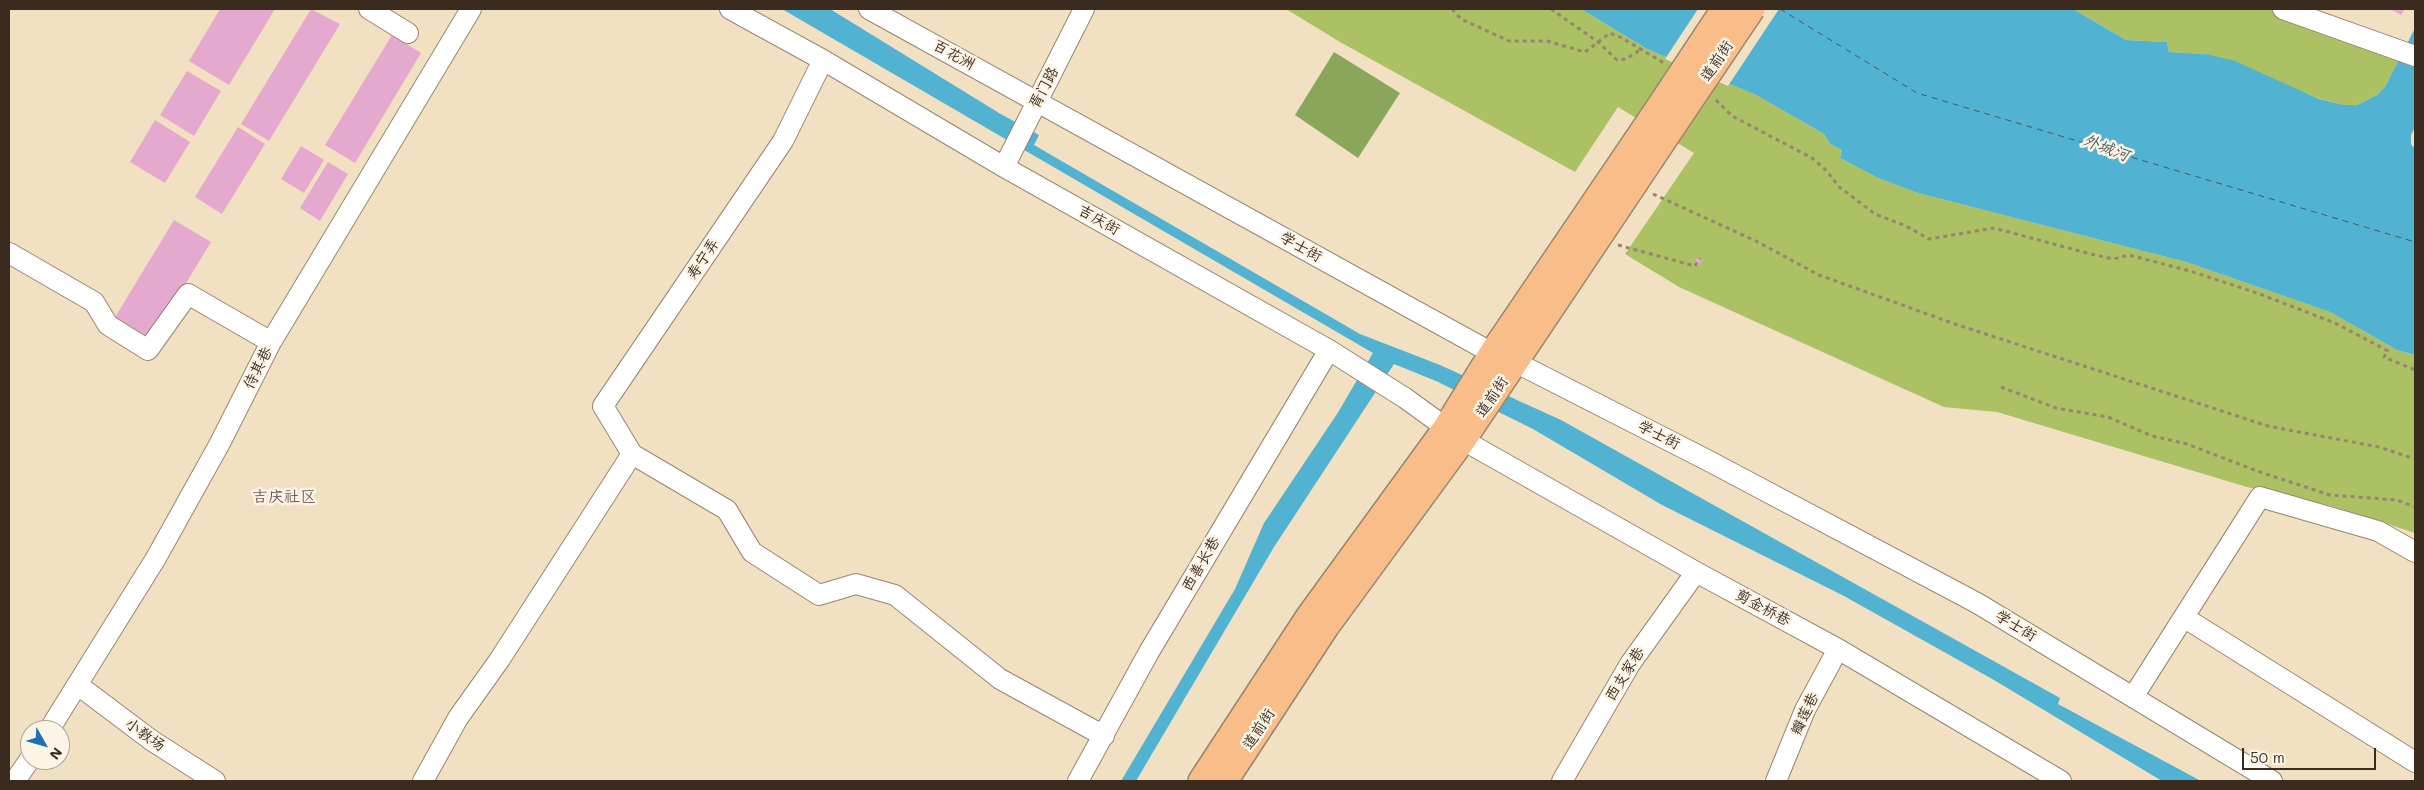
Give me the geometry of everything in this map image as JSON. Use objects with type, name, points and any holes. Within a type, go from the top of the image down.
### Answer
[{"type":"main road","name":"道前街","points":[[1491,369],[1516,362],[1634,186],[1724,9]]},
{"type":"main road","name":"道前街","points":[[1225,781],[1454,434],[1472,406],[1491,369],[1673,107],[1752,9]]},
{"type":"main road","name":"道前街","points":[[1201,781],[1309,616],[1454,434]]},
{"type":"street","points":[[369,9],[408,33]]},
{"type":"street","name":"侍其巷","points":[[55,720],[156,558],[220,443],[271,342],[471,9]]},
{"type":"street","name":"吉庆街","points":[[730,9],[1006,163],[1329,350],[1404,398],[1454,434]]},
{"type":"street","name":"百花洲","points":[[870,9],[1034,109]]},
{"type":"street","name":"胥门路","points":[[1006,163],[1084,9]]},
{"type":"street","points":[[2283,9],[2407,52]]},
{"type":"street","name":"寿宁弄","points":[[632,454],[603,406],[783,141],[823,60]]},
{"type":"street","name":"学士街","points":[[1034,109],[1491,369]]},
{"type":"street","points":[[9,253],[94,302],[108,325],[148,350],[188,294],[271,342]]},
{"type":"street","name":"西善长巷","points":[[1078,781],[1149,652],[1329,350]]},
{"type":"street","name":"学士街","points":[[1516,362],[1707,460],[1977,603],[2272,781]]},
{"type":"street","name":"剪金桥巷","points":[[1454,434],[1696,572],[1838,649],[2061,781]]},
{"type":"street","points":[[423,781],[458,718],[500,659],[632,454],[727,510],[752,552],[819,595],[856,584],[896,595],[1000,679],[1104,736]]},
{"type":"street","points":[[2134,697],[2260,497],[2378,531],[2415,552]]},
{"type":"street","name":"西支家巷","points":[[1562,781],[1630,664],[1696,572]]},
{"type":"street","points":[[2185,618],[2415,762]]},
{"type":"street","name":"瓣莲巷","points":[[1776,781],[1806,710],[1838,649]]},
{"type":"street","name":"小教场","points":[[78,685],[151,740],[215,781]]},
{"type":"street","points":[[15,781],[22,770]]},
{"type":"path","points":[[1452,9],[1461,19],[1509,41],[1547,41],[1585,52],[1610,33],[1622,38],[1667,65]]},
{"type":"path","points":[[1551,9],[1598,42],[1617,60],[1626,59],[1640,50]]},
{"type":"path","points":[[1710,95],[1732,116],[1812,158],[1827,171],[1838,186],[1875,214],[1906,226],[1929,239],[1994,228],[2113,259],[2130,255],[2190,271],[2257,293],[2342,326],[2388,351],[2384,357],[2415,370]]},
{"type":"path","points":[[1634,186],[1748,237],[1819,275],[1955,324],[2268,426],[2379,447],[2415,459]]},
{"type":"path","points":[[1597,240],[1695,266],[1700,258]]},
{"type":"path","points":[[2001,387],[2056,408],[2108,417],[2152,436],[2187,444],[2257,471],[2330,495],[2397,500],[2415,507]]},
{"type":"green space","points":[[1286,9],[1581,9],[1647,49],[1756,95],[1824,134],[1830,144],[1842,150],[1840,158],[1878,178],[1918,193],[2186,262],[2330,312],[2397,350],[2415,355],[2415,533],[2332,506],[2247,487],[1997,412],[1944,407],[1679,287],[1625,254],[1694,153],[1618,107],[1575,172],[1340,42]]},
{"type":"green space","points":[[2073,9],[2279,9],[2402,54],[2385,87],[2377,95],[2357,105],[2344,105],[2320,99],[2206,54],[2169,52],[2167,42],[2126,40]]},
{"type":"green space","points":[[1334,52],[1400,93],[1358,158],[1295,115]]},
{"type":"water","points":[[782,9],[830,9],[999,113],[1039,135],[1034,145],[1360,334],[1440,365],[1561,420],[2060,698],[2058,704],[2201,781],[2162,781],[1994,680],[1844,596],[1662,505],[1533,429],[1436,381],[1394,364],[1274,547],[1136,781],[1121,781],[1235,589],[1264,523],[1337,414],[1373,353]]},
{"type":"water","name":"外城河","points":[[1581,9],[2073,9],[2126,40],[2167,42],[2169,52],[2206,54],[2235,61],[2319,99],[2344,105],[2357,105],[2377,95],[2385,87],[2415,28],[2415,127],[2411,135],[2411,144],[2415,149],[2415,355],[2397,350],[2330,312],[2186,262],[1918,193],[1878,178],[1840,158],[1842,150],[1830,144],[1824,134],[1756,95],[1647,49]]},
{"type":"pier","points":[[1698,9],[1779,9],[1728,86],[1665,59]]},
{"type":"building","points":[[220,9],[275,9],[229,85],[189,61]]},
{"type":"building","points":[[311,9],[340,24],[269,141],[241,124]]},
{"type":"building","points":[[2390,9],[2405,9],[2401,15]]},
{"type":"building","points":[[392,35],[421,53],[355,163],[325,145]]},
{"type":"building","points":[[187,71],[221,91],[194,136],[160,115]]},
{"type":"building","points":[[155,120],[190,142],[165,183],[130,162]]},
{"type":"building","points":[[238,127],[265,144],[222,214],[195,197]]},
{"type":"building","points":[[301,146],[324,160],[304,193],[281,179]]},
{"type":"building","points":[[328,162],[348,174],[320,221],[300,208]]},
{"type":"building","points":[[174,220],[211,242],[151,341],[114,319]]},
{"type":"building","points":[[1698,257],[1702,260],[1699,266],[1694,264]]},
{"type":"ferry route","points":[[1780,9],[1917,93],[2415,242]]},
{"type":"district","name":"吉庆社区","points":[[284,497]]}]
